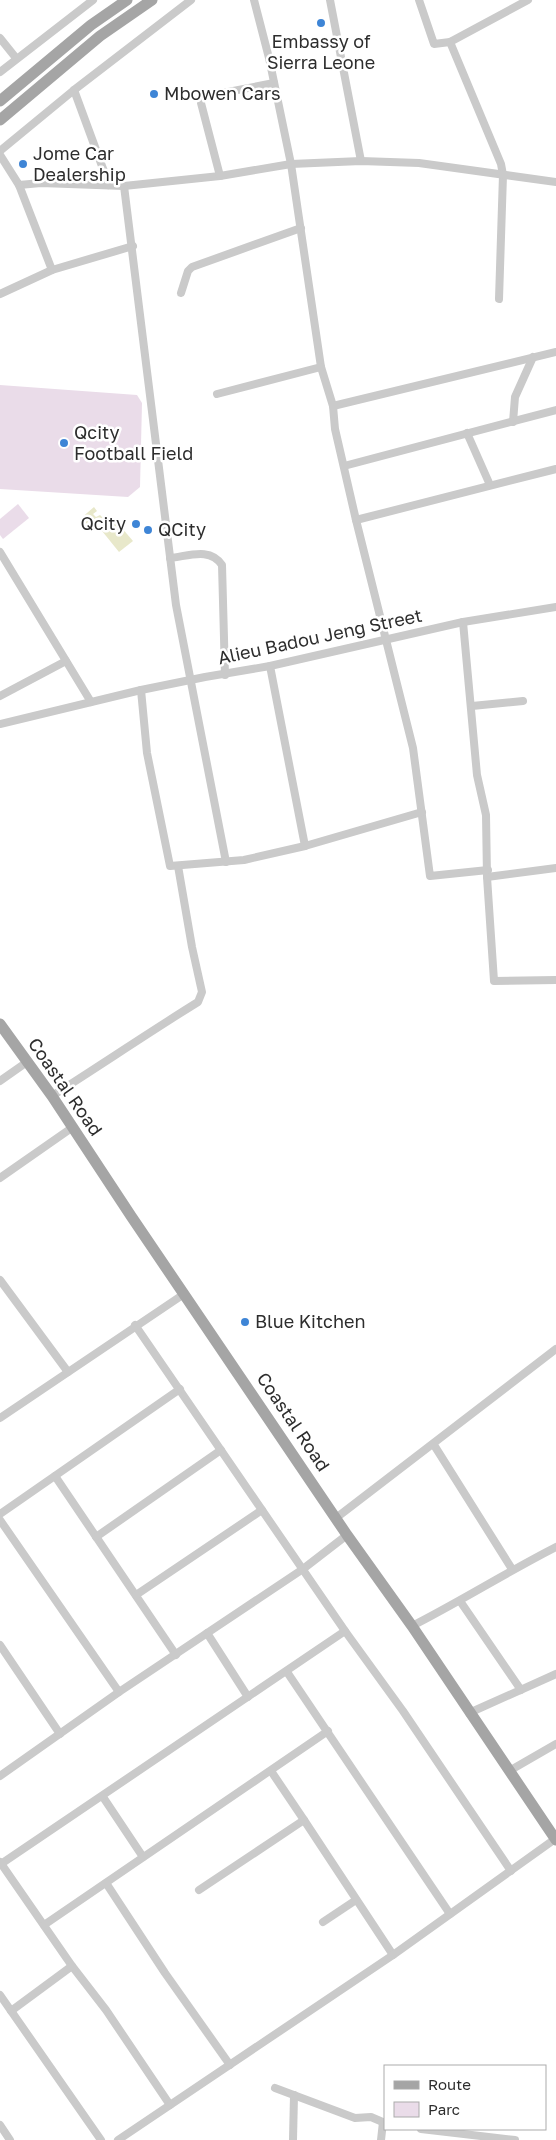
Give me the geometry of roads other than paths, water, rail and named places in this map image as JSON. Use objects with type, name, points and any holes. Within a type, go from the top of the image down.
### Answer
[{"type":"main road","points":[[0,101],[91,25],[127,0]]},
{"type":"main road","points":[[0,120],[100,36],[152,0]]},
{"type":"main road","name":"Coastal Road","points":[[0,1024],[52,1096],[347,1535],[412,1626],[556,1839]]},
{"type":"street","points":[[0,72],[93,0]]},
{"type":"street","points":[[52,270],[19,185],[0,153],[74,90],[191,0]]},
{"type":"street","points":[[254,0],[291,164],[321,367],[333,406],[335,429],[356,520],[413,748],[430,876],[487,874],[556,868]]},
{"type":"street","points":[[330,0],[361,161]]},
{"type":"street","points":[[419,0],[434,44],[450,42],[528,0]]},
{"type":"street","points":[[0,38],[16,58]]},
{"type":"street","points":[[450,42],[501,164],[503,175],[499,299]]},
{"type":"street","points":[[220,176],[201,103],[202,97],[274,83]]},
{"type":"street","points":[[74,90],[109,185]]},
{"type":"street","points":[[19,185],[41,183],[124,186],[220,176],[291,164],[361,161],[419,163],[556,182]]},
{"type":"street","points":[[124,186],[133,246],[176,605],[226,862]]},
{"type":"street","points":[[181,293],[188,271],[192,267],[301,228]]},
{"type":"street","points":[[0,294],[52,270],[133,246]]},
{"type":"street","points":[[333,406],[556,352]]},
{"type":"street","points":[[513,422],[515,397],[533,357]]},
{"type":"street","points":[[217,394],[321,367]]},
{"type":"street","points":[[344,466],[556,410]]},
{"type":"street","points":[[467,433],[490,485]]},
{"type":"street","points":[[356,520],[556,469]]},
{"type":"street","points":[[0,552],[91,702]]},
{"type":"street","points":[[170,558],[209,553],[216,556],[222,565],[225,675]]},
{"type":"street","name":"Alieu Badou Jeng Street","points":[[0,724],[141,690],[270,666],[463,622],[556,607]]},
{"type":"street","points":[[463,622],[477,775],[486,815],[487,874],[494,981],[556,980]]},
{"type":"street","points":[[0,696],[66,661]]},
{"type":"street","points":[[270,666],[305,846]]},
{"type":"street","points":[[141,690],[147,753],[170,866],[244,860],[305,846],[422,812]]},
{"type":"street","points":[[472,706],[523,701]]},
{"type":"street","points":[[52,1096],[125,1050],[142,1036],[198,1002],[201,997],[202,992],[178,866]]},
{"type":"street","points":[[0,1081],[27,1062]]},
{"type":"street","points":[[0,1178],[73,1128]]},
{"type":"street","points":[[0,1280],[68,1372]]},
{"type":"street","points":[[1,1415],[184,1294]]},
{"type":"street","points":[[135,1325],[511,1871]]},
{"type":"street","points":[[336,1518],[434,1445],[556,1349]]},
{"type":"street","points":[[0,1514],[180,1389]]},
{"type":"street","points":[[434,1445],[512,1570]]},
{"type":"street","points":[[96,1537],[221,1450]]},
{"type":"street","points":[[55,1476],[176,1654]]},
{"type":"street","points":[[136,1595],[262,1510]]},
{"type":"street","points":[[0,1520],[119,1692]]},
{"type":"street","points":[[0,1776],[119,1692],[303,1569],[347,1535]]},
{"type":"street","points":[[412,1626],[556,1547]]},
{"type":"street","points":[[460,1601],[521,1690]]},
{"type":"street","points":[[170,2105],[106,2010],[72,1966],[1,1863],[103,1797],[345,1631]]},
{"type":"street","points":[[207,1633],[248,1696]]},
{"type":"street","points":[[0,1645],[60,1734]]},
{"type":"street","points":[[287,1672],[450,1914]]},
{"type":"street","points":[[470,1713],[556,1674]]},
{"type":"street","points":[[44,1925],[328,1731]]},
{"type":"street","points":[[509,1770],[556,1744]]},
{"type":"street","points":[[270,1771],[393,1955]]},
{"type":"street","points":[[103,1797],[143,1857]]},
{"type":"street","points":[[199,1890],[304,1820]]},
{"type":"street","points":[[118,2140],[393,1955],[556,1839]]},
{"type":"street","points":[[106,1883],[165,1973],[230,2064]]},
{"type":"street","points":[[323,1922],[356,1900]]},
{"type":"street","points":[[11,2011],[72,1966]]},
{"type":"street","points":[[0,1995],[101,2140]]},
{"type":"street","points":[[274,2088],[355,2118],[371,2117],[384,2122],[381,2140]]},
{"type":"street","points":[[294,2095],[294,2140]]},
{"type":"street","points":[[0,2125],[10,2140]]},
{"type":"street","points":[[430,2130],[515,2140]]},
{"type":"place","name":"Embassy of Sierra Leone","points":[[321,23]]},
{"type":"place","name":"Mbowen Cars","points":[[154,94]]},
{"type":"place","name":"Jome Car Dealership","points":[[23,164]]},
{"type":"place","name":"Qcity Football Field","points":[[64,443]]},
{"type":"place","name":"Qcity","points":[[136,524]]},
{"type":"place","name":"QCity","points":[[148,530]]},
{"type":"place","name":"Blue Kitchen","points":[[245,1322]]}]
